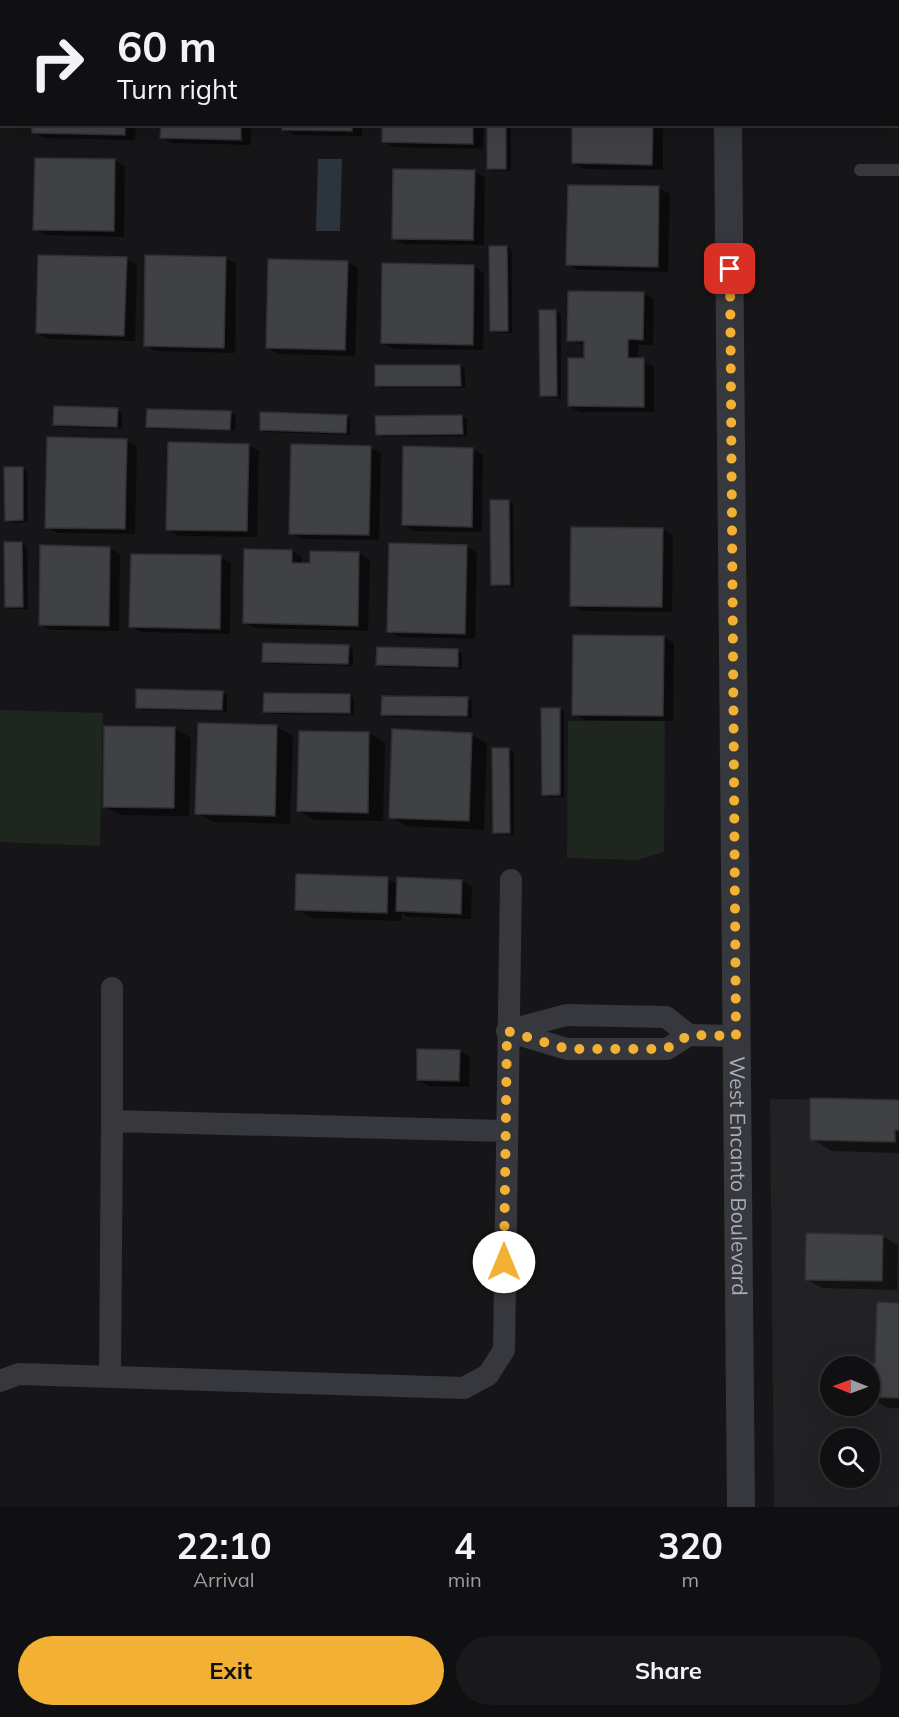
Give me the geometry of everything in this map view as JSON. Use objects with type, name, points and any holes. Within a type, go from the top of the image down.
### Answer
[{"type":"street","name":"West Encanto Boulevard","points":[[728,126],[741,1507]]},
{"type":"street","points":[[0,1381],[18,1374],[464,1388],[488,1375],[504,1350],[505,1131],[511,880]]},
{"type":"street","points":[[110,1377],[112,988]]},
{"type":"street","points":[[507,1031],[566,1015],[666,1017],[689,1035]]},
{"type":"street","points":[[617,1049],[618,1017]]},
{"type":"street","points":[[507,1031],[567,1049],[666,1049],[689,1035],[736,1036]]},
{"type":"street","points":[[112,1121],[505,1131]]},
{"type":"lane","points":[[860,170],[899,170]]},
{"type":"shaded area","points":[[318,159],[342,159],[340,231],[316,231]]},
{"type":"shaded area","points":[[0,710],[103,713],[100,846],[0,842]]},
{"type":"shaded area","points":[[568,721],[665,721],[664,852],[638,860],[567,858]]},
{"type":"shaded area","points":[[770,1099],[899,1100],[899,1507],[774,1507]]},
{"type":"building","points":[[32,126],[125,126],[125,135],[32,133]]},
{"type":"building","points":[[161,126],[241,126],[241,140],[160,138]]},
{"type":"building","points":[[282,126],[352,126],[352,131],[282,130]]},
{"type":"building","points":[[382,126],[473,126],[473,144],[382,142]]},
{"type":"building","points":[[487,126],[506,126],[506,169],[487,169]]},
{"type":"building","points":[[572,126],[653,126],[652,165],[572,163]]},
{"type":"building","points":[[35,158],[115,159],[114,231],[33,230]]},
{"type":"building","points":[[393,169],[475,170],[473,240],[392,239]]},
{"type":"building","points":[[568,185],[659,186],[658,267],[566,265]]},
{"type":"building","points":[[489,246],[507,246],[508,331],[490,331]]},
{"type":"building","points":[[38,255],[127,257],[124,336],[36,333]]},
{"type":"building","points":[[145,255],[226,257],[224,348],[144,346]]},
{"type":"building","points":[[268,259],[348,261],[345,350],[266,348]]},
{"type":"building","points":[[382,263],[474,265],[473,345],[381,343]]},
{"type":"building","points":[[568,291],[644,292],[643,340],[628,339],[628,358],[644,358],[644,407],[568,406],[568,358],[584,358],[584,341],[567,341]]},
{"type":"building","points":[[539,310],[556,310],[557,396],[540,396]]},
{"type":"building","points":[[375,365],[460,365],[461,386],[375,386]]},
{"type":"building","points":[[54,406],[118,408],[117,427],[53,425]]},
{"type":"building","points":[[147,409],[231,411],[230,430],[146,427]]},
{"type":"building","points":[[260,412],[347,415],[346,433],[260,430]]},
{"type":"building","points":[[462,415],[463,434],[376,435],[375,416]]},
{"type":"building","points":[[47,437],[127,439],[125,529],[45,528]]},
{"type":"building","points":[[168,442],[249,444],[247,531],[166,530]]},
{"type":"building","points":[[291,444],[371,446],[369,535],[289,534]]},
{"type":"building","points":[[403,446],[473,448],[472,527],[402,525]]},
{"type":"building","points":[[4,467],[23,467],[23,520],[5,521]]},
{"type":"building","points":[[490,500],[509,500],[510,585],[491,585]]},
{"type":"building","points":[[571,527],[663,528],[662,607],[570,606]]},
{"type":"building","points":[[4,542],[22,542],[23,607],[5,607]]},
{"type":"building","points":[[389,543],[467,545],[465,634],[387,632]]},
{"type":"building","points":[[40,545],[110,547],[109,626],[39,625]]},
{"type":"building","points":[[244,549],[292,550],[292,563],[310,563],[310,551],[359,552],[358,626],[243,623]]},
{"type":"building","points":[[131,554],[221,555],[220,629],[129,627]]},
{"type":"building","points":[[573,635],[664,636],[663,716],[572,715]]},
{"type":"building","points":[[263,643],[349,645],[348,664],[262,662]]},
{"type":"building","points":[[377,647],[458,649],[458,667],[376,665]]},
{"type":"building","points":[[136,689],[223,691],[222,710],[136,708]]},
{"type":"building","points":[[264,693],[350,694],[350,713],[263,712]]},
{"type":"building","points":[[382,696],[468,697],[467,716],[381,715]]},
{"type":"building","points":[[541,708],[560,708],[560,795],[542,795]]},
{"type":"building","points":[[198,723],[277,725],[275,816],[195,814]]},
{"type":"building","points":[[104,726],[175,727],[174,808],[103,807]]},
{"type":"building","points":[[392,729],[472,733],[469,821],[389,818]]},
{"type":"building","points":[[299,731],[369,732],[368,813],[297,811]]},
{"type":"building","points":[[492,748],[509,748],[510,833],[493,833]]},
{"type":"building","points":[[296,874],[388,877],[387,913],[295,910]]},
{"type":"building","points":[[397,877],[462,880],[461,914],[396,911]]},
{"type":"building","points":[[417,1049],[460,1050],[459,1081],[417,1080]]},
{"type":"building","points":[[810,1098],[899,1100],[899,1130],[895,1130],[895,1142],[810,1140]]},
{"type":"building","points":[[806,1233],[883,1235],[882,1281],[805,1280]]},
{"type":"building","points":[[877,1302],[899,1303],[899,1398],[880,1397],[880,1356],[875,1356]]},
{"type":"route","points":[[504,1262],[507,1031],[567,1049],[666,1049],[689,1035],[736,1036],[730,269]]}]
